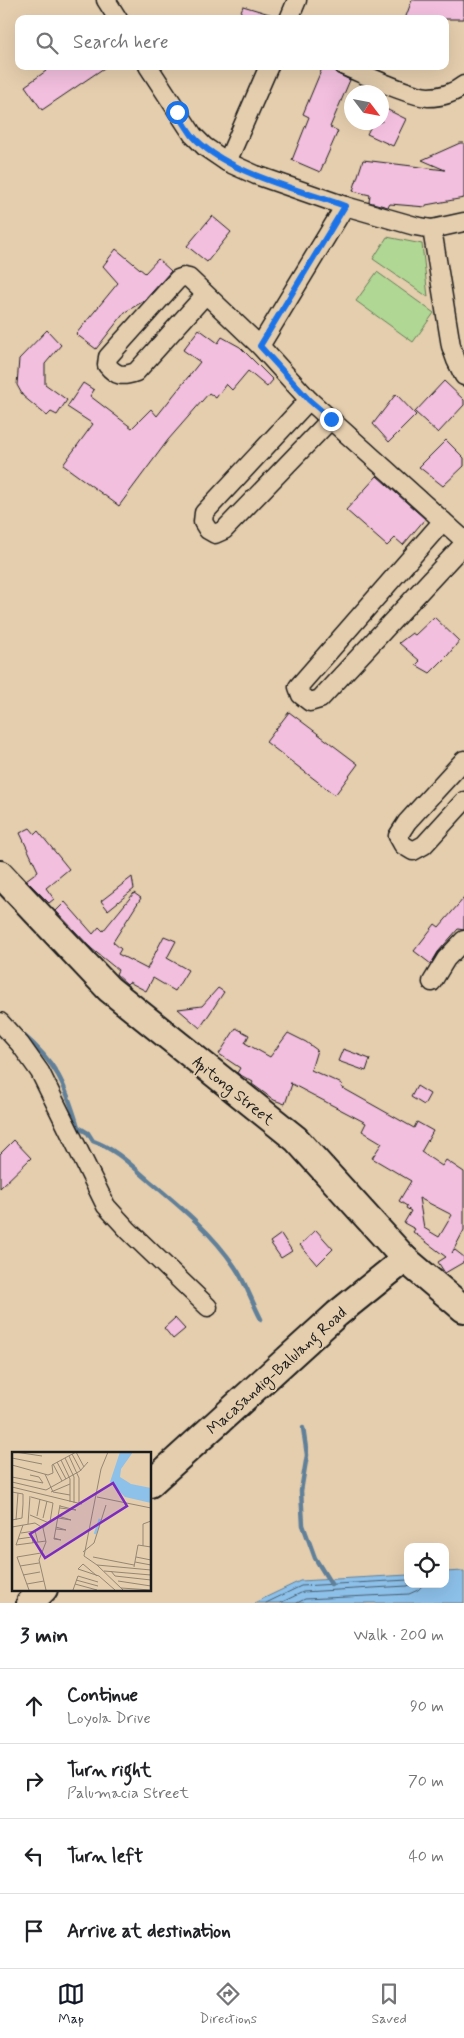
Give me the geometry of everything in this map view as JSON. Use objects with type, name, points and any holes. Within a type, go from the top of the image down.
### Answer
[{"type":"street","points":[[106,0],[115,15]]},
{"type":"street","points":[[291,15],[297,0]]},
{"type":"street","points":[[151,70],[193,135],[205,147],[228,162],[256,175],[345,206],[415,226],[432,229],[464,222]]},
{"type":"street","points":[[228,162],[267,70]]},
{"type":"street","points":[[355,70],[423,96],[443,96],[464,85]]},
{"type":"street","points":[[260,346],[345,206]]},
{"type":"street","points":[[432,229],[451,346],[460,359],[464,376]]},
{"type":"street","points":[[205,295],[136,372],[124,376],[114,373],[106,365],[108,357],[178,279],[189,278],[260,346],[309,400],[464,540]]},
{"type":"street","points":[[309,400],[204,513],[203,522],[208,530],[215,534],[224,530],[331,419]]},
{"type":"street","points":[[443,521],[298,687],[301,695],[310,702],[320,699],[464,544]]},
{"type":"street","points":[[464,760],[407,822],[398,836],[403,845],[413,852],[424,846],[464,801]]},
{"type":"street","name":"Apitong Street","points":[[0,874],[109,989],[296,1139],[405,1259],[464,1309]]},
{"type":"street","points":[[432,982],[446,960],[462,946]]},
{"type":"street","points":[[0,1022],[20,1044],[40,1072],[106,1206],[129,1231],[208,1307]]},
{"type":"street","name":"Macasandig-Balulang Road","points":[[151,1483],[337,1314],[405,1259]]},
{"type":"street","points":[[30,1603],[43,1590]]},
{"type":"green space","points":[[387,237],[422,244],[428,297],[373,259]]},
{"type":"green space","points":[[377,272],[434,313],[413,342],[356,301]]},
{"type":"water","points":[[464,1571],[464,1603],[254,1603],[300,1581],[404,1575],[404,1588],[449,1588],[449,1572]]},
{"type":"building","points":[[412,0],[464,0],[464,19],[449,19],[449,15],[406,15]]},
{"type":"building","points":[[243,6],[273,15],[240,15]]},
{"type":"building","points":[[101,70],[42,110],[25,86],[46,71]]},
{"type":"building","points":[[321,70],[335,70],[336,73],[350,80],[348,85],[344,85],[344,94],[330,127],[338,131],[320,172],[292,160],[309,117],[303,114]]},
{"type":"building","points":[[389,110],[406,119],[393,146],[367,134],[369,130],[389,130]]},
{"type":"building","points":[[460,143],[464,143],[464,198],[426,205],[426,207],[390,204],[388,207],[369,202],[370,195],[353,191],[363,160],[445,170],[422,160]]},
{"type":"building","points":[[212,216],[231,232],[207,262],[187,246]]},
{"type":"building","points":[[116,249],[145,273],[158,259],[171,271],[144,301],[125,312],[96,349],[76,334],[118,283],[103,266]]},
{"type":"building","points":[[199,329],[218,343],[222,337],[240,347],[273,380],[267,387],[248,371],[232,390],[226,384],[216,398],[209,393],[168,440],[119,506],[63,465],[93,424],[67,407],[83,383],[94,390],[90,396],[132,428],[151,409],[157,416],[200,362],[183,350]]},
{"type":"building","points":[[47,330],[61,345],[45,364],[45,384],[67,400],[57,415],[51,412],[47,416],[23,396],[17,385],[19,359]]},
{"type":"building","points":[[444,381],[464,400],[464,405],[438,433],[415,412]]},
{"type":"building","points":[[396,394],[416,415],[389,442],[373,424]]},
{"type":"building","points":[[446,440],[464,458],[464,466],[443,486],[419,467]]},
{"type":"building","points":[[377,476],[425,519],[403,545],[395,538],[387,546],[346,510]]},
{"type":"building","points":[[434,617],[459,641],[430,673],[416,665],[420,661],[399,643],[412,633],[415,635]]},
{"type":"building","points":[[289,712],[358,764],[335,795],[266,742]]},
{"type":"building","points":[[30,828],[35,834],[38,831],[69,869],[46,888],[54,899],[49,903],[26,880],[38,871],[20,833]]},
{"type":"building","points":[[132,877],[134,889],[108,910],[101,901]]},
{"type":"building","points":[[134,893],[141,898],[113,942],[121,949],[118,954],[147,969],[164,936],[176,941],[167,958],[188,970],[175,991],[153,978],[146,991],[129,982],[127,984],[116,974],[118,970],[92,949],[56,911],[65,902],[93,934],[99,927],[103,931]]},
{"type":"building","points":[[464,898],[464,930],[458,929],[438,952],[431,964],[414,951],[435,924],[439,927]]},
{"type":"building","points":[[218,988],[224,992],[200,1028],[178,1009],[202,1006]]},
{"type":"building","points":[[236,1028],[249,1035],[245,1043],[270,1057],[288,1033],[317,1050],[311,1070],[342,1084],[341,1087],[414,1128],[417,1122],[433,1131],[421,1152],[442,1166],[446,1160],[464,1172],[464,1230],[452,1253],[455,1250],[464,1257],[464,1262],[445,1273],[438,1262],[446,1257],[413,1232],[415,1229],[404,1223],[411,1211],[399,1201],[411,1181],[372,1158],[382,1143],[362,1131],[366,1123],[292,1084],[285,1104],[274,1100],[252,1084],[253,1082],[237,1073],[240,1068],[219,1054]],"holes":[[[419,1198],[452,1215],[439,1237],[424,1228]]]},
{"type":"building","points":[[343,1049],[370,1059],[366,1071],[338,1061]]},
{"type":"building","points":[[417,1086],[430,1094],[424,1105],[411,1097]]},
{"type":"building","points":[[14,1140],[31,1158],[0,1188],[0,1154]]},
{"type":"building","points":[[316,1230],[333,1249],[317,1265],[300,1245]]},
{"type":"building","points":[[281,1234],[292,1251],[281,1258],[270,1242]]},
{"type":"building","points":[[175,1318],[185,1329],[173,1339],[164,1328]]},
{"type":"waterway","points":[[21,1033],[43,1054],[58,1075],[69,1098],[78,1127],[88,1133],[93,1141],[124,1159],[186,1212],[217,1243],[239,1273],[261,1319]]},
{"type":"waterway","points":[[303,1428],[307,1455],[301,1491],[303,1525],[315,1558],[331,1584]]},
{"type":"route","points":[[177,112],[193,135],[205,147],[228,162],[256,175],[345,206],[260,346],[309,400],[331,419]]}]
